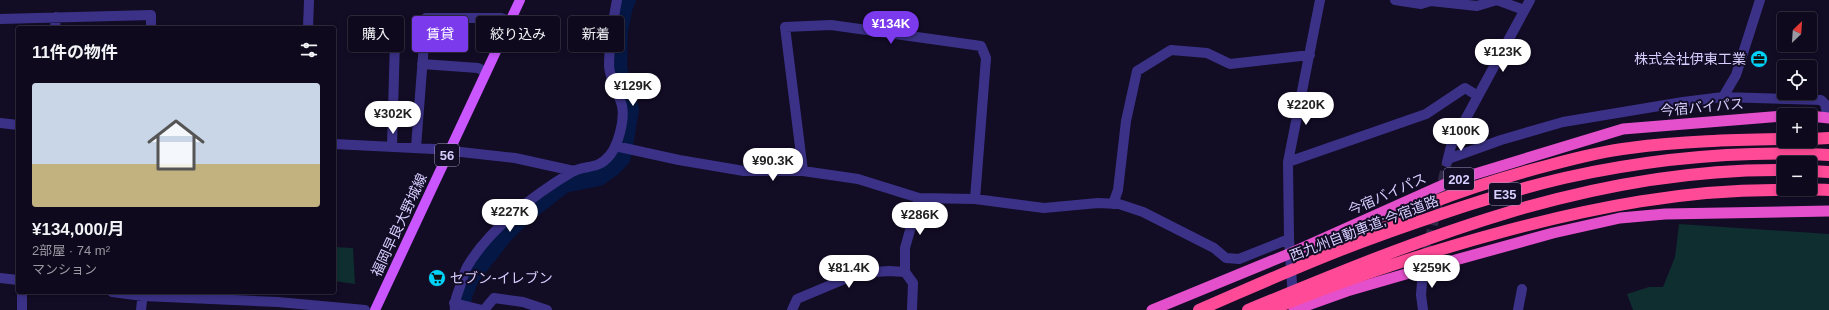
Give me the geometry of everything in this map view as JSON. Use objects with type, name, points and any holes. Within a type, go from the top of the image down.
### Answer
[{"type":"highway","name":"今宿バイパス","points":[[1152,310],[1291,252],[1452,181],[1623,129],[1777,117]]},
{"type":"highway","points":[[1817,117],[1829,118]]},
{"type":"highway","points":[[1817,139],[1829,138]]},
{"type":"highway","points":[[1284,274],[1378,225],[1457,192],[1517,173],[1572,159],[1629,148],[1695,141],[1777,139]]},
{"type":"highway","name":"西九州自動車道;今宿道路","points":[[1199,310],[1374,237],[1490,198],[1563,179],[1623,167],[1672,160],[1771,154],[1829,155]]},
{"type":"highway","name":"E35","points":[[1248,310],[1380,256],[1473,222],[1538,203],[1624,184],[1667,177],[1777,170]]},
{"type":"highway","points":[[1817,171],[1829,172]]},
{"type":"highway","points":[[1270,310],[1384,267],[1468,241],[1562,216],[1674,196],[1725,191],[1829,190]]},
{"type":"highway","points":[[1294,310],[1347,291],[1423,269],[1553,233],[1620,218],[1665,214],[1829,211]]},
{"type":"main road","name":"福岡早良大野城線","points":[[512,16],[520,0]]},
{"type":"main road","name":"福岡早良大野城線","points":[[375,310],[495,52]]},
{"type":"street","points":[[308,26],[309,0]]},
{"type":"street","points":[[547,310],[523,302],[494,298],[483,310],[468,306],[454,306],[467,268],[482,246],[535,195],[574,171],[599,166],[610,156],[615,146],[621,123],[622,106],[614,88],[609,68],[610,44],[617,0]]},
{"type":"street","points":[[1294,310],[1288,162],[1320,0]]},
{"type":"street","points":[[1395,0],[1421,4],[1431,1],[1477,6],[1497,0],[1524,10]]},
{"type":"street","points":[[1530,0],[1451,146],[1448,160],[1501,140],[1563,122],[1723,97],[1822,100],[1825,104],[1829,118]]},
{"type":"street","points":[[1723,97],[1736,75],[1760,0]]},
{"type":"street","points":[[0,18],[151,15],[151,26]]},
{"type":"street","points":[[55,26],[56,17]]},
{"type":"street","points":[[416,146],[426,18],[476,18]]},
{"type":"street","points":[[803,171],[785,27],[831,25],[981,46],[986,58],[975,199]]},
{"type":"street","points":[[1113,204],[1118,190],[1126,121],[1137,71],[1171,50],[1207,53],[1230,64],[1310,54]]},
{"type":"street","points":[[392,146],[395,52]]},
{"type":"street","points":[[422,64],[478,68],[486,72]]},
{"type":"street","points":[[1288,162],[1426,114],[1465,88],[1478,96]]},
{"type":"street","points":[[0,123],[16,125]]},
{"type":"street","points":[[336,144],[416,146],[515,158],[574,171]]},
{"type":"street","points":[[615,146],[679,160],[744,171],[803,171],[858,179],[919,198],[975,199],[1044,208],[1098,203],[1113,204],[1143,212],[1214,248],[1226,258],[1239,260],[1290,239]]},
{"type":"street","points":[[912,310],[913,283],[905,272],[905,248],[919,198]]},
{"type":"street","points":[[1423,269],[1421,295],[1423,310]]},
{"type":"street","points":[[792,310],[797,299],[859,273],[889,271],[905,272]]},
{"type":"street","points":[[0,278],[16,280]]},
{"type":"street","points":[[1518,310],[1522,289]]},
{"type":"street","points":[[22,294],[22,310]]},
{"type":"street","points":[[141,310],[143,294],[278,302],[365,310]]},
{"type":"street","points":[[278,302],[282,294]]},
{"type":"green space","points":[[1679,224],[1829,234],[1829,310],[1633,310],[1627,294],[1649,287],[1663,287],[1675,257]]},
{"type":"green space","points":[[336,247],[353,248],[355,284],[336,281]]},
{"type":"waterway","points":[[461,310],[463,296],[470,278],[503,236],[522,217],[564,184],[599,177],[613,167],[622,157],[630,109],[618,68],[619,31],[624,6],[627,0]]},
{"type":"tunnel","points":[[1423,269],[1447,162]]},
{"type":"place","name":"株式会社伊東工業","points":[[1759,59]]},
{"type":"place","name":"セブン-イレブン","points":[[437,278]]}]
